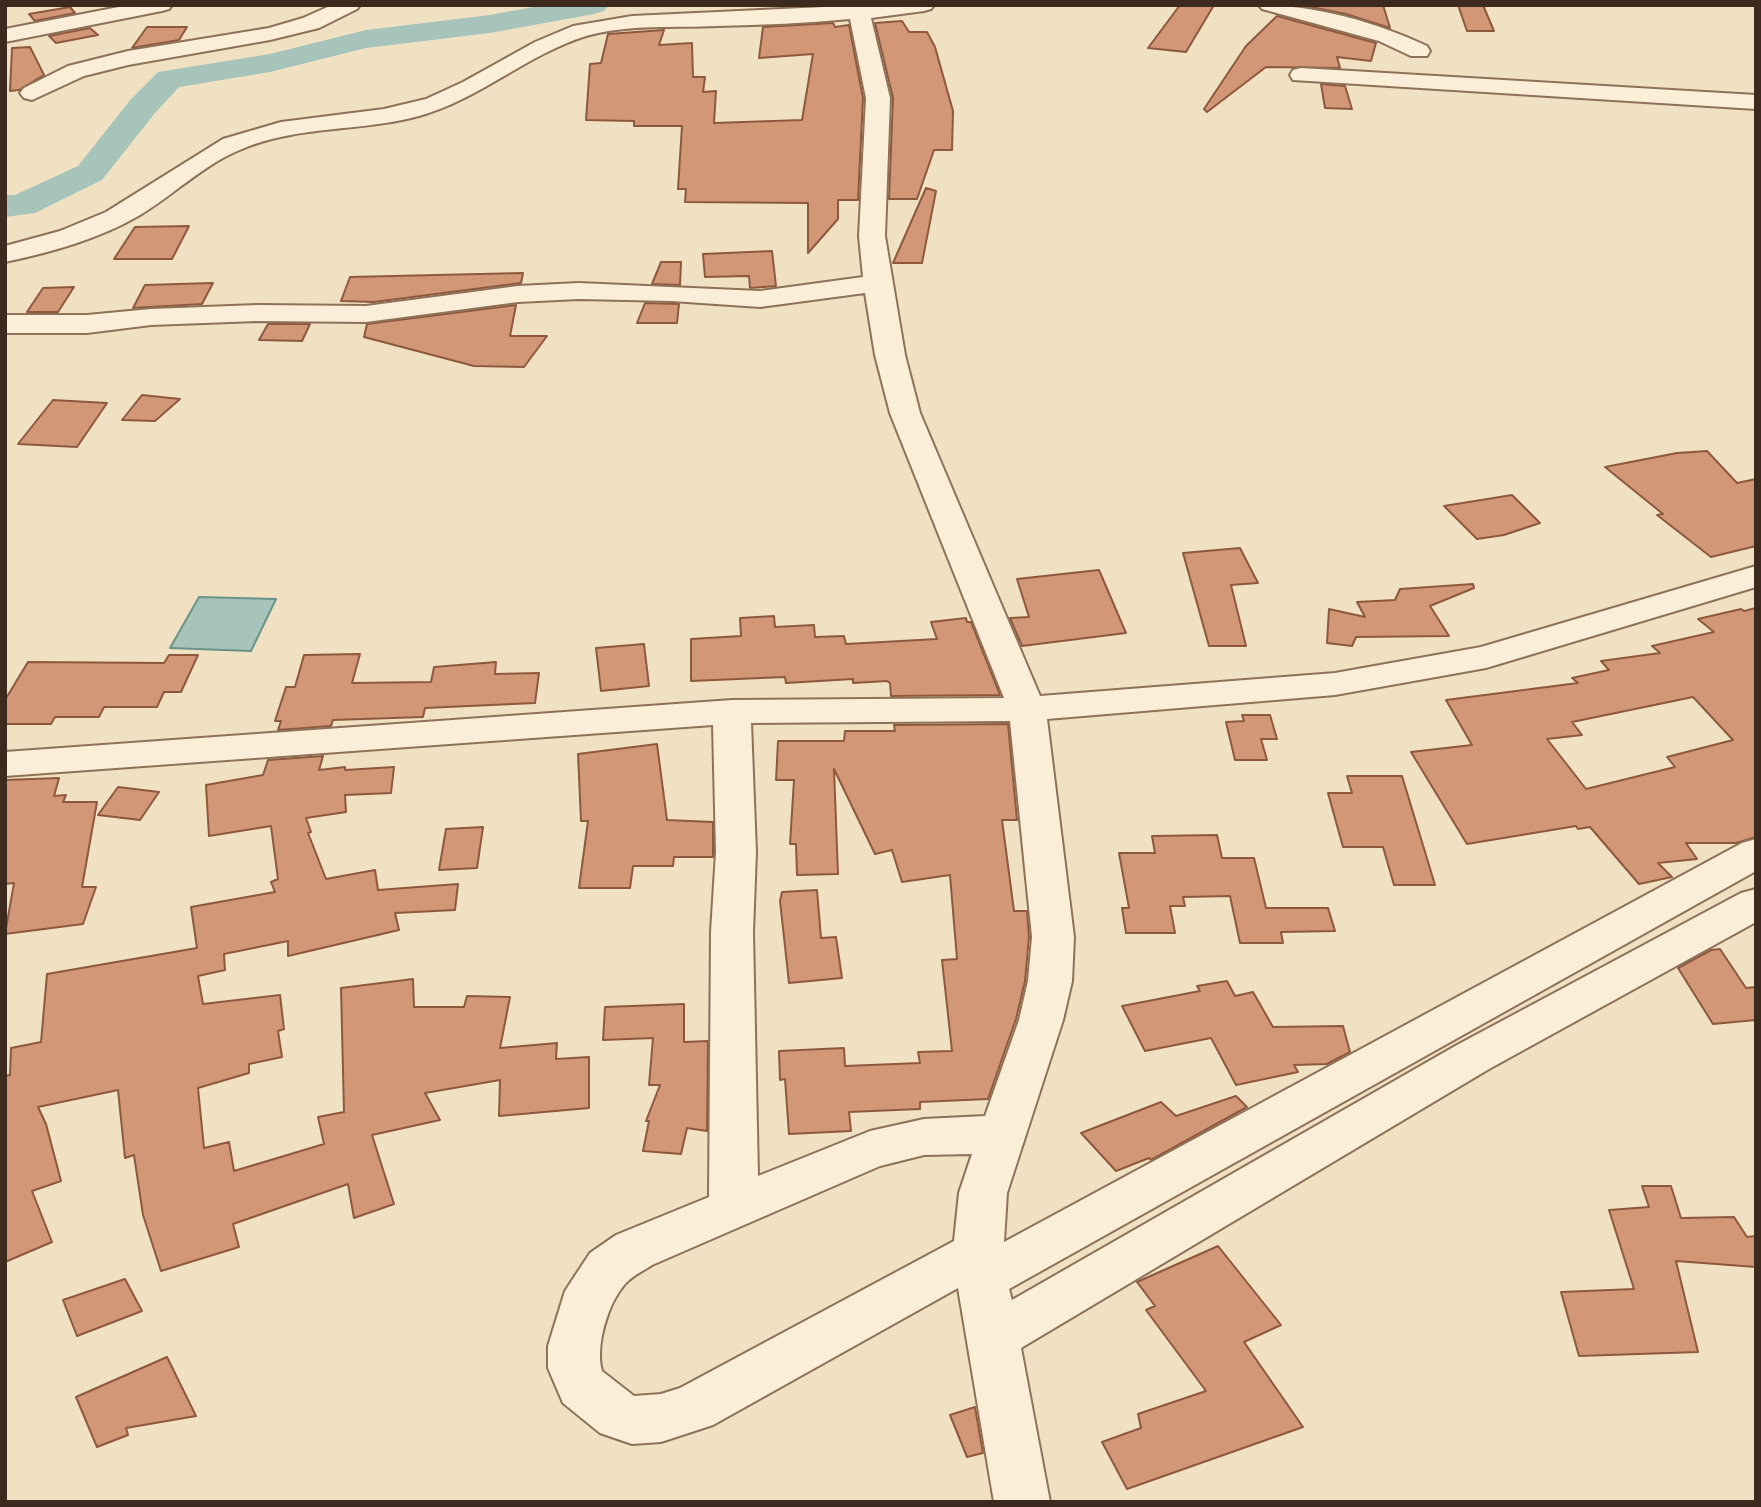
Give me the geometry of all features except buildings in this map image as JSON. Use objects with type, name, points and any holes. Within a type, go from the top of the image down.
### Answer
[{"type":"street","points":[[78,5],[118,14]]},
{"type":"street","points":[[5,36],[162,5]]},
{"type":"street","points":[[32,93],[76,71],[128,58],[270,34],[310,23],[350,5]]},
{"type":"street","points":[[5,254],[54,242],[99,226],[130,210],[216,153],[246,138],[286,129],[381,117],[435,104],[553,43],[580,32],[614,24],[860,14],[924,5]]},
{"type":"street","points":[[1269,5],[1387,36],[1419,51]]},
{"type":"street","points":[[860,14],[878,98],[872,228],[877,283],[905,413],[1027,709],[1053,937],[1050,981],[1041,1020],[983,1192],[985,1296],[1022,1502]]},
{"type":"street","points":[[1301,75],[1756,102]]},
{"type":"street","points":[[5,324],[88,324],[151,317],[245,314],[366,314],[518,294],[579,291],[672,293],[760,299],[877,283]]},
{"type":"street","points":[[5,764],[732,712],[1027,709],[1335,684],[1486,657],[1756,576]]},
{"type":"street","points":[[732,712],[736,852],[733,932],[734,1208]]},
{"type":"street","points":[[1003,1134],[924,1137],[895,1142],[870,1150],[634,1250],[608,1268],[591,1291],[574,1346],[574,1368],[582,1387],[619,1416],[632,1420],[661,1418],[694,1408],[985,1296],[1474,1057],[1653,936],[1756,853]]},
{"type":"street","points":[[985,1296],[1653,936],[1756,903]]},
{"type":"water","points":[[199,597],[276,599],[251,651],[170,648]]},
{"type":"waterway","points":[[5,206],[22,205],[90,173],[143,106],[169,79],[270,63],[366,39],[490,24],[594,5]]}]
